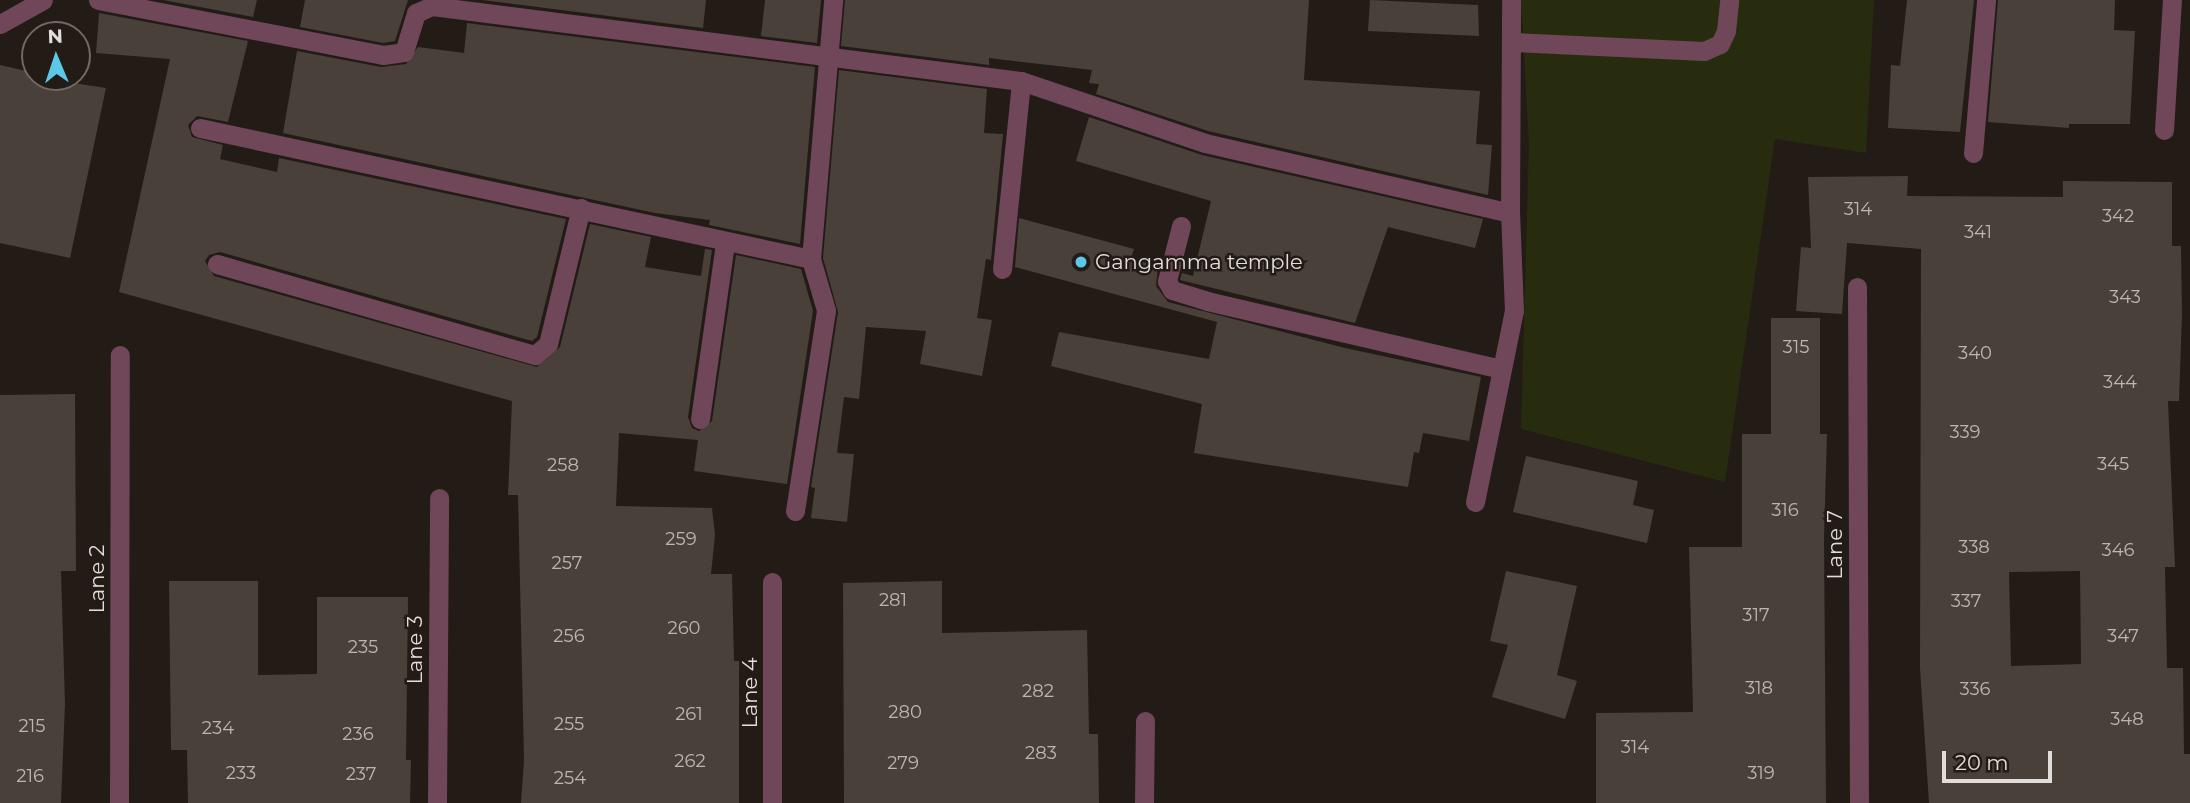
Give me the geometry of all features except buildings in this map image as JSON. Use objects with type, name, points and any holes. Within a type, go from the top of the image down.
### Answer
[{"type":"street","points":[[0,24],[43,0]]},
{"type":"street","points":[[98,0],[383,55],[404,52],[416,13],[432,6],[825,59],[1021,81],[1205,144],[1510,213]]},
{"type":"street","points":[[795,511],[825,310],[811,259],[825,59],[833,0]]},
{"type":"street","points":[[1475,502],[1514,311],[1510,213],[1514,41],[1511,0]]},
{"type":"street","points":[[1514,41],[1704,51],[1720,44],[1723,38],[1729,0]]},
{"type":"street","points":[[1973,153],[1986,0]]},
{"type":"street","points":[[2164,130],[2172,0]]},
{"type":"street","points":[[1002,269],[1021,81]]},
{"type":"street","points":[[200,128],[581,208],[725,243],[811,259]]},
{"type":"street","points":[[217,264],[535,355],[548,344],[581,208]]},
{"type":"street","points":[[1181,226],[1167,281],[1172,290],[1207,301],[1501,369]]},
{"type":"street","points":[[700,419],[725,243]]},
{"type":"street","name":"Lane 7","points":[[1857,287],[1859,803]]},
{"type":"street","name":"Lane 2","points":[[119,803],[120,355]]},
{"type":"street","name":"Lane 3","points":[[437,803],[439,498]]},
{"type":"street","name":"Lane 4","points":[[772,582],[772,803]]},
{"type":"street","points":[[1144,803],[1145,721]]},
{"type":"green space","points":[[1521,0],[1874,0],[1866,153],[1775,139],[1725,482],[1521,429],[1529,144]]},
{"type":"place","name":"Gangamma temple","points":[[1081,262]]}]
